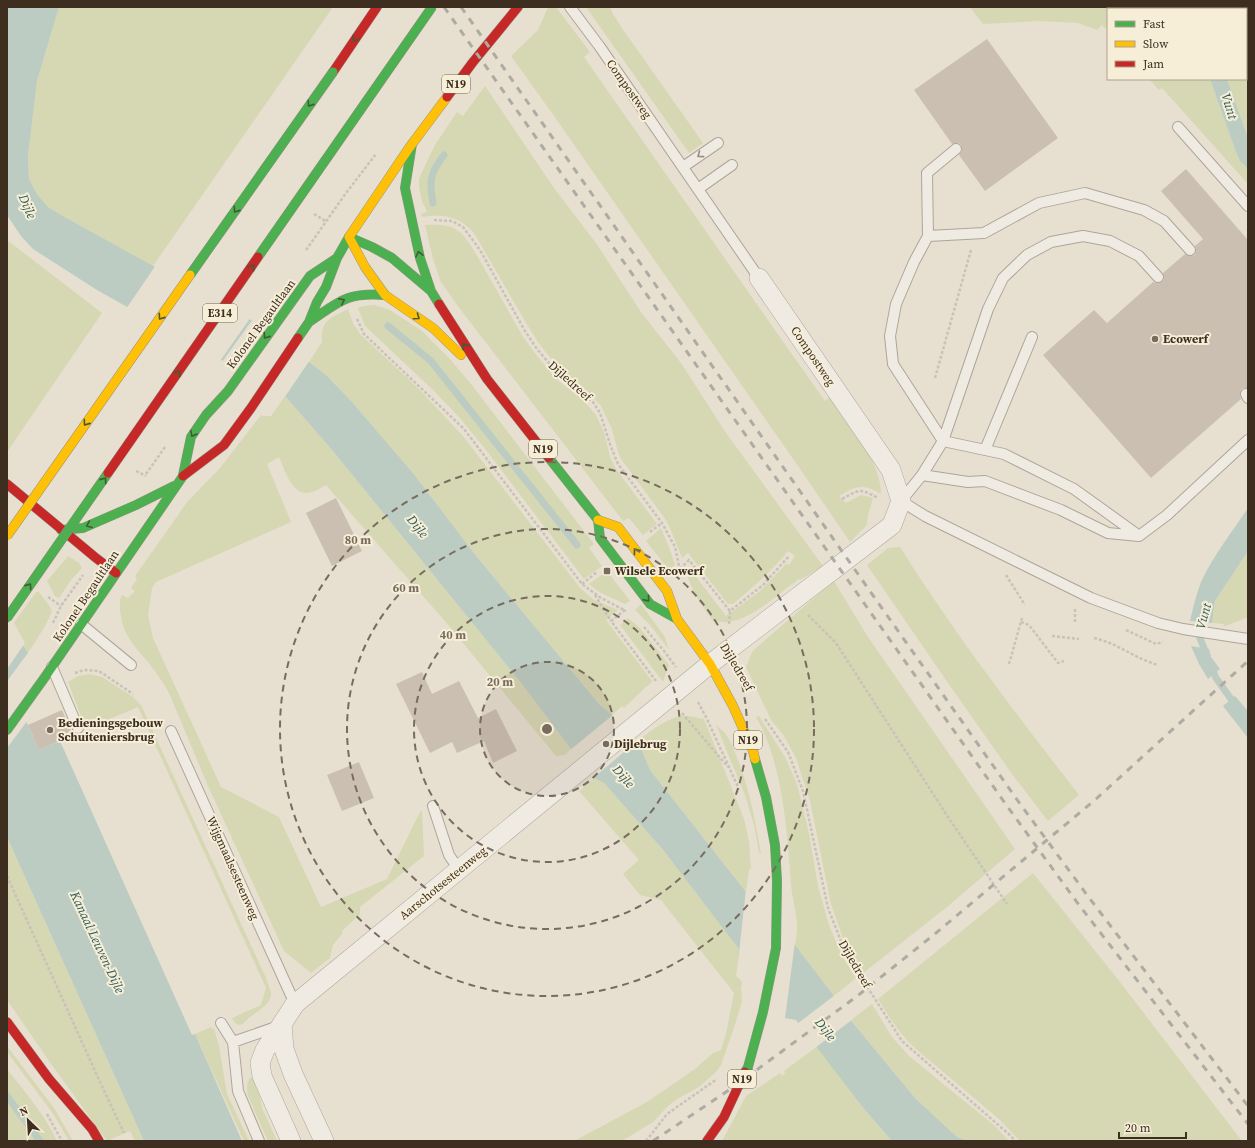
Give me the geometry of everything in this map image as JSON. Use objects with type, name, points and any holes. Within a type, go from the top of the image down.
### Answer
[{"type":"main road","points":[[7,536],[324,85],[377,7]]},
{"type":"main road","name":"E314","points":[[7,618],[432,7]]},
{"type":"main road","name":"N19","points":[[349,237],[412,144],[501,26],[518,7]]},
{"type":"main road","name":"N19","points":[[412,144],[405,188],[414,223],[420,258],[431,291],[487,379],[598,520],[600,538],[650,604],[677,620]]},
{"type":"main road","name":"N19","points":[[349,237],[392,258],[431,291]]},
{"type":"main road","name":"N19","points":[[349,237],[365,267],[385,295],[432,328],[487,379]]},
{"type":"main road","name":"Kolonel Begaultlaan","points":[[7,730],[52,667],[183,475],[224,445],[251,408],[309,322],[317,302],[326,287],[337,258],[349,237]]},
{"type":"main road","name":"Kolonel Begaultlaan","points":[[183,475],[191,437],[206,415],[228,391],[310,276],[337,258]]},
{"type":"main road","points":[[309,322],[334,305],[350,297],[372,294],[385,295]]},
{"type":"main road","points":[[7,484],[61,530],[116,573]]},
{"type":"main road","points":[[61,530],[83,528],[175,486]]},
{"type":"main road","name":"N19","points":[[598,520],[618,527],[667,591],[677,620],[710,664],[734,706],[753,750],[768,803],[775,845],[777,881],[776,948],[763,1012],[748,1067],[724,1117],[708,1141]]},
{"type":"main road","points":[[7,1022],[49,1079],[92,1129],[99,1141]]},
{"type":"main road","points":[[49,1079],[67,1113]]},
{"type":"street","name":"Compostweg","points":[[759,278],[891,470],[902,501]]},
{"type":"street","points":[[710,664],[892,525],[902,501]]},
{"type":"street","name":"Aarschotsesteenweg","points":[[291,1141],[262,1076],[260,1063],[265,1050],[295,1004],[710,664]]},
{"type":"street","points":[[282,1024],[284,1049],[293,1074],[324,1141]]},
{"type":"lane","name":"Compostweg","points":[[570,7],[759,278]]},
{"type":"lane","points":[[1178,127],[1248,206]]},
{"type":"lane","points":[[683,167],[718,143]]},
{"type":"lane","points":[[956,149],[927,173],[928,236],[914,262],[896,304],[890,336],[893,364],[943,441],[1004,454],[1074,489],[1139,536]]},
{"type":"lane","points":[[698,189],[732,165]]},
{"type":"lane","points":[[928,236],[984,233],[1039,203],[1085,193],[1144,210],[1164,221],[1190,250]]},
{"type":"lane","points":[[1158,277],[1139,256],[1110,241],[1083,236],[1051,242],[1027,255],[1003,278],[988,309],[943,441],[922,475],[902,501],[954,532],[1090,598],[1158,624],[1248,639]]},
{"type":"lane","points":[[985,450],[1032,337]]},
{"type":"lane","points":[[922,475],[968,482],[986,481],[1061,510],[1108,533],[1139,536],[1167,515],[1248,440]]},
{"type":"lane","points":[[81,624],[131,665]]},
{"type":"lane","points":[[52,667],[78,728]]},
{"type":"lane","name":"Wijgmaalsesteenweg","points":[[171,731],[295,1004]]},
{"type":"lane","points":[[433,806],[449,855],[459,870]]},
{"type":"lane","points":[[221,1023],[233,1042],[238,1090],[259,1141]]},
{"type":"lane","points":[[233,1042],[282,1024]]},
{"type":"path","points":[[305,252],[346,193]]},
{"type":"path","points":[[314,213],[349,237]]},
{"type":"path","name":"Dijledreef","points":[[430,220],[452,221],[463,227],[480,250],[537,349],[553,368],[581,390],[593,402],[600,413],[618,464],[662,523],[675,547],[681,575]]},
{"type":"path","points":[[935,378],[976,234]]},
{"type":"path","points":[[355,314],[364,334],[464,429],[582,584],[601,598],[629,612]]},
{"type":"path","points":[[143,479],[166,445]]},
{"type":"path","points":[[842,499],[855,492],[864,490],[881,499]]},
{"type":"path","points":[[674,573],[689,560],[730,611],[763,584],[788,556]]},
{"type":"path","points":[[582,584],[600,570]]},
{"type":"path","points":[[1004,572],[1025,606]]},
{"type":"path","points":[[61,606],[74,587]]},
{"type":"path","points":[[594,593],[611,622],[669,698],[730,769]]},
{"type":"path","points":[[793,600],[836,643],[946,814],[1007,904]]},
{"type":"path","points":[[611,622],[630,606]]},
{"type":"path","points":[[1075,606],[1075,622]]},
{"type":"path","points":[[1009,664],[1022,618]]},
{"type":"path","points":[[1021,622],[1029,625],[1058,663],[1064,661]]},
{"type":"path","points":[[644,627],[664,651],[708,719],[740,794]]},
{"type":"path","points":[[1052,636],[1079,639]]},
{"type":"path","points":[[1094,638],[1158,665]]},
{"type":"path","points":[[72,674],[84,670],[99,671],[133,694]]},
{"type":"path","name":"Dijledreef","points":[[762,713],[788,752],[803,791],[828,908],[846,954],[902,1041],[1015,1141]]},
{"type":"path","points":[[7,876],[124,1134]]},
{"type":"path","points":[[646,1141],[667,1114],[718,1078]]},
{"type":"green space","points":[[59,7],[333,7],[153,266],[48,207],[37,194],[29,179],[28,156],[37,81]]},
{"type":"green space","points":[[548,7],[556,7],[590,52],[584,57],[825,401],[830,397],[854,430],[870,456],[880,481],[881,494],[869,488],[860,487],[839,496],[846,503],[861,495],[873,498],[867,525],[850,542],[511,56],[538,30]]},
{"type":"green space","points":[[586,7],[610,7],[624,31],[703,143],[689,153]]},
{"type":"green space","points":[[970,7],[1126,8],[1107,8],[1107,30],[1102,25],[1097,30],[1078,23],[1040,21],[983,24]]},
{"type":"green space","points":[[1164,7],[1248,7],[1248,138],[1227,80],[1247,80],[1247,8]]},
{"type":"green space","points":[[1150,80],[1210,80],[1236,152],[1240,161],[1248,169],[1248,184],[1162,88],[1159,90]]},
{"type":"green space","points":[[485,86],[554,188],[596,243],[641,312],[681,363],[726,433],[823,566],[800,580],[799,579],[748,616],[729,622],[713,621],[700,603],[688,578],[686,570],[691,570],[726,616],[760,591],[786,564],[789,565],[795,556],[788,551],[755,585],[733,604],[728,604],[688,553],[682,558],[666,520],[621,459],[612,429],[601,406],[583,387],[565,373],[538,342],[474,233],[462,223],[451,218],[444,216],[422,217],[421,214],[427,212],[422,202],[419,186],[419,179],[422,172],[435,145],[457,112],[463,116]]},
{"type":"green space","points":[[425,225],[443,225],[450,227],[456,229],[466,238],[522,335],[534,352],[556,379],[583,400],[596,415],[604,432],[610,457],[616,469],[657,524],[643,535],[629,518],[623,521],[457,305],[441,282],[433,259]]},
{"type":"green space","points":[[7,240],[102,313],[7,452]]},
{"type":"green space","points":[[375,305],[390,310],[422,331],[449,358],[471,384],[594,544],[589,548],[602,566],[584,579],[486,450],[459,417],[433,390],[365,326],[358,308]]},
{"type":"green space","points":[[348,309],[353,323],[360,334],[419,389],[462,435],[581,589],[594,600],[618,610],[606,620],[652,681],[624,708],[622,706],[612,715],[599,704],[477,557],[413,473],[352,402],[327,376],[309,362],[322,342],[325,324],[332,318]]},
{"type":"green space","points":[[285,396],[333,451],[518,679],[571,749],[565,755],[556,756],[444,620],[326,485],[308,493],[302,492],[297,490],[289,480],[279,457],[267,464],[291,522],[156,582],[152,588],[148,615],[153,638],[221,787],[279,817],[321,907],[387,879],[420,812],[422,811],[424,856],[360,907],[360,914],[342,931],[342,934],[333,945],[330,958],[311,973],[284,951],[208,786],[169,693],[154,670],[131,642],[124,628],[120,610],[120,600],[122,595],[128,598],[135,591],[131,588],[137,579],[135,576],[188,501],[220,468],[261,415],[271,416]]},
{"type":"green space","points":[[661,528],[675,565],[669,570],[646,541]]},
{"type":"green space","points":[[900,547],[964,642],[1009,704],[1079,795],[1048,821],[1012,774],[867,565],[888,548]]},
{"type":"green space","points":[[1248,551],[1248,617],[1223,627],[1224,624],[1212,623],[1215,601]]},
{"type":"green space","points":[[68,556],[79,563],[82,568],[71,580],[59,598],[55,596],[47,581]]},
{"type":"green space","points":[[607,571],[630,601],[625,604],[599,592],[589,584]]},
{"type":"green space","points":[[834,581],[868,637],[1015,849],[947,907],[862,974],[845,944],[831,904],[810,801],[796,758],[784,736],[771,720],[746,667],[752,652]]},
{"type":"green space","points":[[36,592],[39,592],[49,605],[52,612],[28,653],[13,624]]},
{"type":"green space","points":[[641,604],[665,637],[669,650],[650,625],[635,610]]},
{"type":"green space","points":[[628,618],[640,628],[669,665],[663,682],[620,625]]},
{"type":"green space","points":[[89,674],[102,677],[133,697],[141,705],[266,978],[271,993],[271,998],[265,1006],[241,1025],[235,1023],[232,1018],[261,1005],[266,988],[138,707],[86,729],[68,682],[78,676]]},
{"type":"green space","points":[[680,716],[704,719],[744,819],[749,841],[751,869],[749,870],[746,892],[650,770],[641,748],[646,747],[640,739],[664,722]]},
{"type":"green space","points":[[759,716],[785,757],[797,784],[809,833],[818,886],[829,925],[843,958],[856,978],[834,996],[795,945],[797,922],[782,798],[772,755],[765,735],[756,717]]},
{"type":"green space","points":[[716,725],[728,738],[741,767],[751,803],[761,854],[759,853],[754,825],[745,795]]},
{"type":"green space","points":[[594,778],[604,783],[664,851],[740,949],[736,976],[742,982],[742,1002],[721,1065],[716,1072],[699,1087],[669,1105],[653,1122],[622,1141],[574,1141],[647,1102],[695,1069],[713,1053],[721,1050],[726,1034],[734,993],[661,900],[640,895],[623,874],[639,860],[579,791]]},
{"type":"green space","points":[[7,837],[144,1141],[135,1141],[130,1131],[107,1141],[7,1000]]},
{"type":"green space","points":[[1033,873],[1120,982],[1242,1141],[1020,1141],[999,1119],[917,1050],[900,1032],[878,999]]},
{"type":"green space","points":[[872,1004],[892,1037],[909,1056],[995,1126],[1009,1141],[968,1141],[957,1137],[915,1098],[851,1020]]},
{"type":"green space","points":[[211,1027],[212,1029],[214,1028],[219,1046],[227,1094],[249,1141],[244,1141],[195,1034]]},
{"type":"green space","points":[[819,1045],[864,1109],[892,1141],[722,1141],[746,1096],[780,1073],[782,1076],[785,1073],[784,1071]]},
{"type":"green space","points":[[7,1046],[54,1108],[73,1141],[69,1141],[54,1115],[7,1052]]},
{"type":"green space","points":[[7,1069],[41,1113],[57,1141],[7,1141]]},
{"type":"green space","points":[[253,1077],[259,1091],[262,1108],[277,1141],[268,1141],[248,1096],[248,1082],[250,1078]]},
{"type":"water","name":"Dijle","points":[[7,7],[59,7],[37,81],[28,156],[29,179],[37,194],[48,207],[269,330],[327,376],[352,402],[413,473],[477,557],[599,704],[612,715],[641,748],[650,770],[746,892],[795,945],[834,996],[835,1001],[915,1098],[957,1137],[968,1141],[892,1141],[864,1109],[796,1020],[785,1018],[738,959],[739,949],[664,851],[604,783],[594,778],[518,679],[333,451],[285,396],[97,290],[33,249],[21,236],[7,215]]},
{"type":"water","points":[[1210,80],[1227,80],[1248,138],[1248,169],[1240,161]]},
{"type":"water","points":[[1248,508],[1248,551],[1215,601],[1212,623],[1190,621],[1193,606],[1206,572],[1217,553]]},
{"type":"water","name":"Kanaal Leuven-Dijle","points":[[7,612],[15,631],[28,653],[8,680],[39,750],[60,741],[192,1035],[195,1034],[242,1141],[144,1141],[7,837]]},
{"type":"water","points":[[1191,646],[1209,649],[1211,657],[1220,669],[1208,679],[1199,664]]},
{"type":"water","points":[[1235,696],[1248,711],[1248,738],[1223,706]]},
{"type":"pier","points":[[156,265],[251,317],[220,361],[126,309]]},
{"type":"pier","points":[[253,319],[270,328],[310,360],[284,398],[222,362]]},
{"type":"pier","points":[[7,610],[25,643],[7,669]]},
{"type":"pier","points":[[22,661],[24,662],[11,680],[28,720],[7,748],[7,682]]},
{"type":"pier","name":"Dijlebrug","points":[[614,714],[637,741],[592,779],[569,751]]},
{"type":"pier","points":[[746,889],[795,942],[785,1018],[782,1017],[738,962]]},
{"type":"pier","points":[[835,995],[837,1000],[853,1019],[815,1048],[797,1024]]},
{"type":"building","points":[[987,39],[1058,138],[985,191],[959,155],[962,151],[961,145],[958,143],[952,144],[914,90]]},
{"type":"building","name":"Ecowerf","points":[[1186,169],[1248,240],[1248,388],[1243,388],[1240,394],[1241,399],[1151,478],[1043,355],[1094,310],[1107,323],[1153,282],[1162,282],[1164,279],[1163,273],[1185,254],[1191,256],[1195,255],[1195,246],[1203,239],[1161,191]]},
{"type":"building","points":[[336,498],[362,551],[332,566],[306,513]]},
{"type":"building","points":[[422,672],[432,694],[459,681],[478,718],[496,709],[517,751],[493,763],[484,741],[457,753],[452,742],[430,753],[396,684]]},
{"type":"building","name":"Bedieningsgebouw Schuiteniersbrug","points":[[62,710],[73,735],[39,750],[28,725]]},
{"type":"building","points":[[359,762],[374,798],[342,811],[327,775]]},
{"type":"waterway","points":[[433,203],[431,189],[433,172],[444,155]]},
{"type":"waterway","points":[[388,326],[431,361],[577,545]]},
{"type":"waterway","name":"Vunt","points":[[1204,613],[1198,633],[1207,656]]},
{"type":"waterway","name":"Vunt","points":[[1211,666],[1216,678],[1236,706]]},
{"type":"waterway","points":[[7,1096],[40,1141]]},
{"type":"railway","points":[[444,7],[1007,806],[1079,905],[1248,1124]]},
{"type":"railway","points":[[461,7],[1018,801],[1090,899],[1248,1106]]},
{"type":"railway","points":[[653,1141],[732,1088],[856,997],[936,933],[1096,799],[1248,661]]},
{"type":"traffic: fast","points":[[258,257],[432,7]]},
{"type":"traffic: fast","points":[[190,275],[333,72]]},
{"type":"traffic: fast","points":[[412,144],[405,188],[420,258],[431,291],[439,304]]},
{"type":"traffic: fast","points":[[298,338],[309,322],[317,302],[326,287],[337,258],[349,237],[392,258],[431,291]]},
{"type":"traffic: fast","points":[[183,475],[191,437],[206,415],[228,391],[310,276],[337,258]]},
{"type":"traffic: fast","points":[[309,322],[336,304],[352,297],[372,294],[385,295]]},
{"type":"traffic: fast","points":[[549,458],[598,520],[600,538],[650,604],[677,619]]},
{"type":"traffic: fast","points":[[7,618],[108,473]]},
{"type":"traffic: fast","points":[[7,730],[183,476]]},
{"type":"traffic: fast","points":[[61,530],[83,528],[136,505],[174,486]]},
{"type":"traffic: fast","points":[[745,1072],[748,1067],[763,1012],[776,948],[777,881],[775,845],[766,797],[755,759]]},
{"type":"traffic: slow","points":[[447,97],[409,148],[349,237],[365,267],[385,295],[433,328],[461,355]]},
{"type":"traffic: slow","points":[[7,536],[190,275]]},
{"type":"traffic: slow","points":[[598,520],[618,527],[667,591],[677,619],[710,664],[733,706],[753,751],[755,759]]},
{"type":"traffic: jam","points":[[333,72],[377,7]]},
{"type":"traffic: jam","points":[[447,97],[473,62],[518,7]]},
{"type":"traffic: jam","points":[[108,473],[258,257]]},
{"type":"traffic: jam","points":[[439,304],[487,379],[549,458]]},
{"type":"traffic: jam","points":[[183,476],[224,445],[298,338]]},
{"type":"traffic: jam","points":[[7,484],[116,573]]},
{"type":"traffic: jam","points":[[7,1022],[49,1079],[92,1129],[99,1141]]},
{"type":"traffic: jam","points":[[707,1141],[724,1117],[745,1072]]},
{"type":"place","name":"Ecowerf","points":[[1155,339]]},
{"type":"place","name":"Wilsele Ecowerf","points":[[607,571]]},
{"type":"place","name":"Bedieningsgebouw Schuiteniersbrug","points":[[50,730]]},
{"type":"place","name":"Dijlebrug","points":[[606,744]]}]
